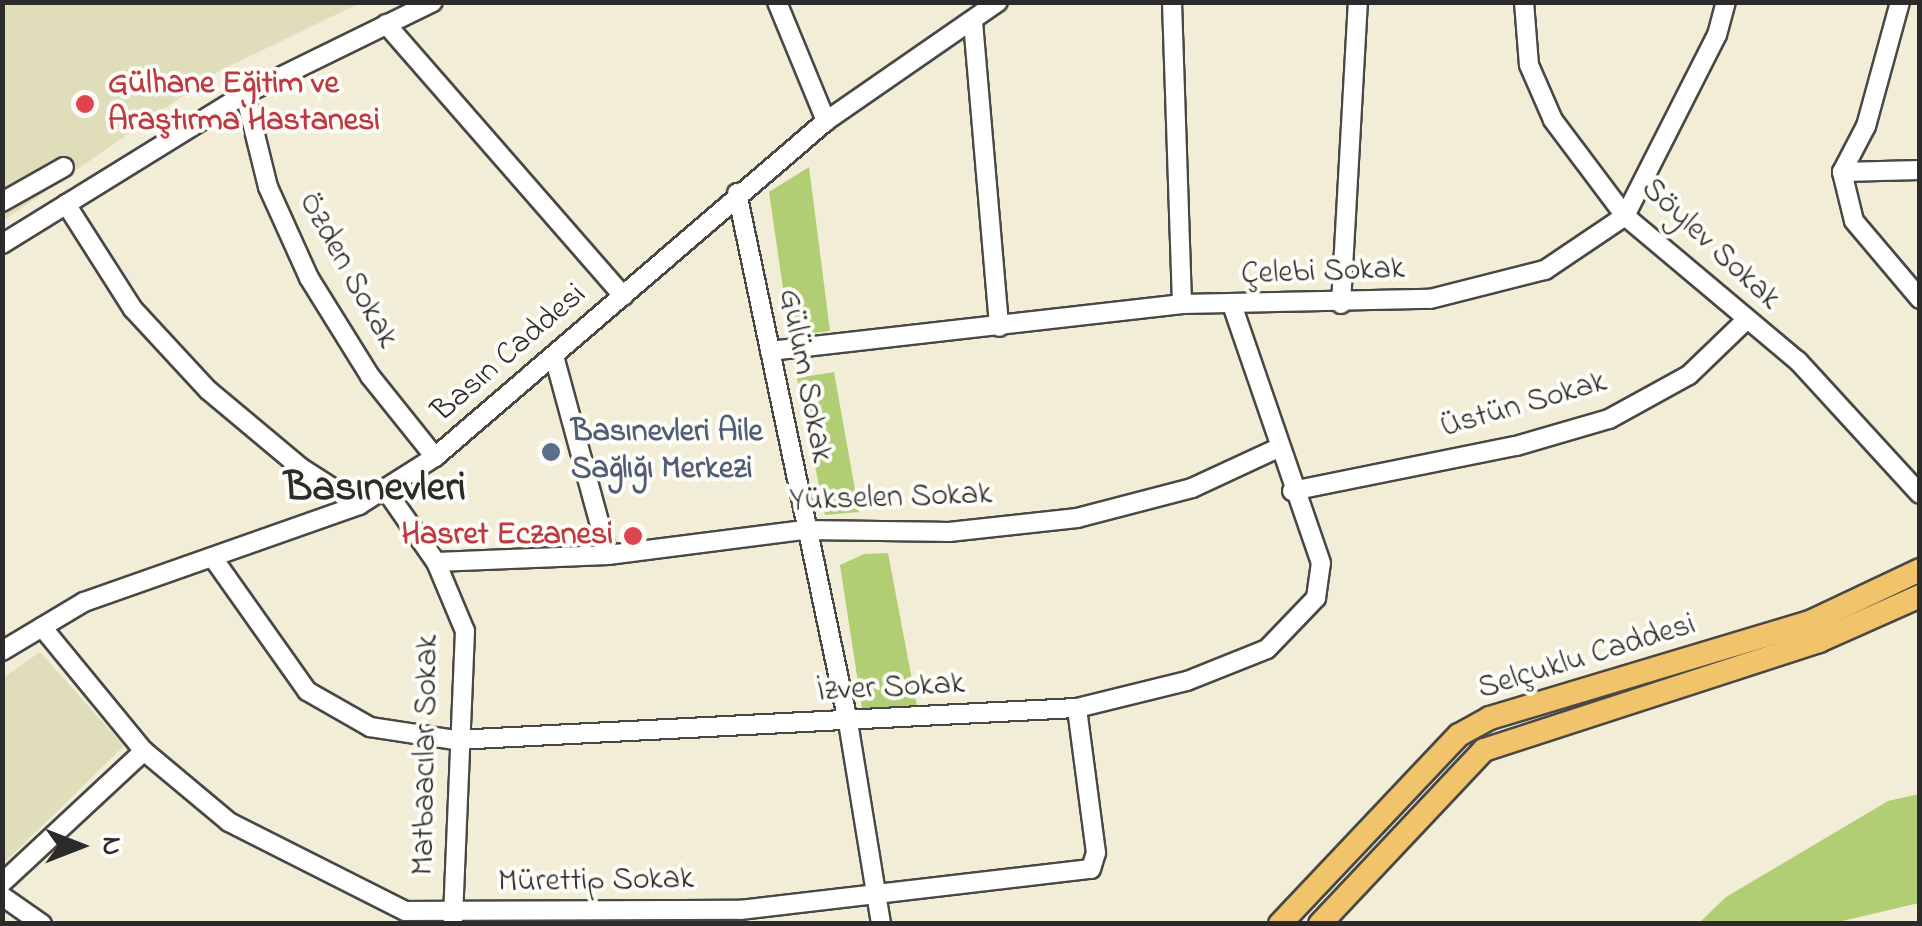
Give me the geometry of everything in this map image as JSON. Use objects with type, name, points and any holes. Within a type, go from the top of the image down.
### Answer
[{"type":"main road","name":"Selçuklu Caddesi","points":[[1280,924],[1459,735],[1490,718],[1810,622],[1920,570]]},
{"type":"main road","name":"Selçuklu Caddesi","points":[[1320,924],[1484,750],[1819,641],[1920,596]]},
{"type":"street","points":[[2,244],[245,94],[433,2]]},
{"type":"street","points":[[776,2],[826,121]]},
{"type":"street","name":"Basın Caddesi","points":[[2,650],[84,602],[359,505],[435,458],[737,192],[826,121],[998,2]]},
{"type":"street","points":[[1172,2],[1182,304]]},
{"type":"street","points":[[1341,304],[1358,2]]},
{"type":"street","name":"Söylev Sokak","points":[[1524,2],[1529,64],[1554,120],[1626,216],[1744,322],[1798,361],[1920,494]]},
{"type":"street","name":"Çelebi Sokak","points":[[770,351],[1182,304],[1232,307],[1430,299],[1545,270],[1626,216],[1717,35],[1726,2]]},
{"type":"street","points":[[1900,2],[1866,126],[1842,172],[1854,221],[1920,299]]},
{"type":"street","points":[[973,22],[999,327]]},
{"type":"street","points":[[386,24],[623,296]]},
{"type":"street","name":"Özden Sokak","points":[[245,94],[268,186],[309,278],[370,376],[435,458]]},
{"type":"street","points":[[2,202],[64,167]]},
{"type":"street","points":[[1842,172],[1920,170]]},
{"type":"street","name":"Gülüm Sokak","points":[[737,192],[804,530],[848,722],[881,924]]},
{"type":"street","points":[[66,204],[133,309],[208,390],[300,467],[359,505]]},
{"type":"street","name":"İzver Sokak","points":[[214,558],[306,690],[370,727],[456,740],[1077,708],[1187,681],[1267,649],[1316,598],[1321,563],[1276,448],[1232,307]]},
{"type":"street","name":"Üstün Sokak","points":[[1292,490],[1516,446],[1608,419],[1689,375],[1744,322]]},
{"type":"street","points":[[554,356],[608,555]]},
{"type":"street","name":"Yükselen Sokak","points":[[436,562],[608,555],[804,530],[949,532],[1077,518],[1192,488],[1276,448]]},
{"type":"street","name":"Matbaacılar Sokak","points":[[385,489],[436,562],[464,630],[456,740],[453,919]]},
{"type":"street","name":"Mürettip Sokak","points":[[42,628],[144,751],[229,822],[405,910],[453,919],[740,910],[879,898],[1091,869],[1096,853],[1077,708]]},
{"type":"street","points":[[2,883],[144,751]]},
{"type":"street","points":[[2,896],[42,924]]},
{"type":"shaded area","name":"Gülhane Eğitim ve Araştırma Hastanesi","points":[[3,3],[360,3],[217,72],[3,221]]},
{"type":"shaded area","points":[[40,652],[124,746],[3,864],[3,678]]},
{"type":"green space","points":[[809,167],[830,331],[790,336],[769,192]]},
{"type":"green space","points":[[834,372],[859,512],[825,515],[797,378]]},
{"type":"green space","points":[[888,553],[917,706],[863,715],[840,565],[864,554]]},
{"type":"green space","points":[[1919,794],[1919,903],[1834,923],[1699,923],[1726,897],[1888,801]]},
{"type":"place","name":"Gülhane Eğitim ve Araştırma Hastanesi","points":[[85,104]]},
{"type":"place","name":"Basınevleri Aile Sağlığı Merkezi","points":[[551,452]]},
{"type":"place","name":"Hasret Eczanesi","points":[[633,536]]},
{"type":"district","name":"Basınevleri","points":[[375,489]]}]
